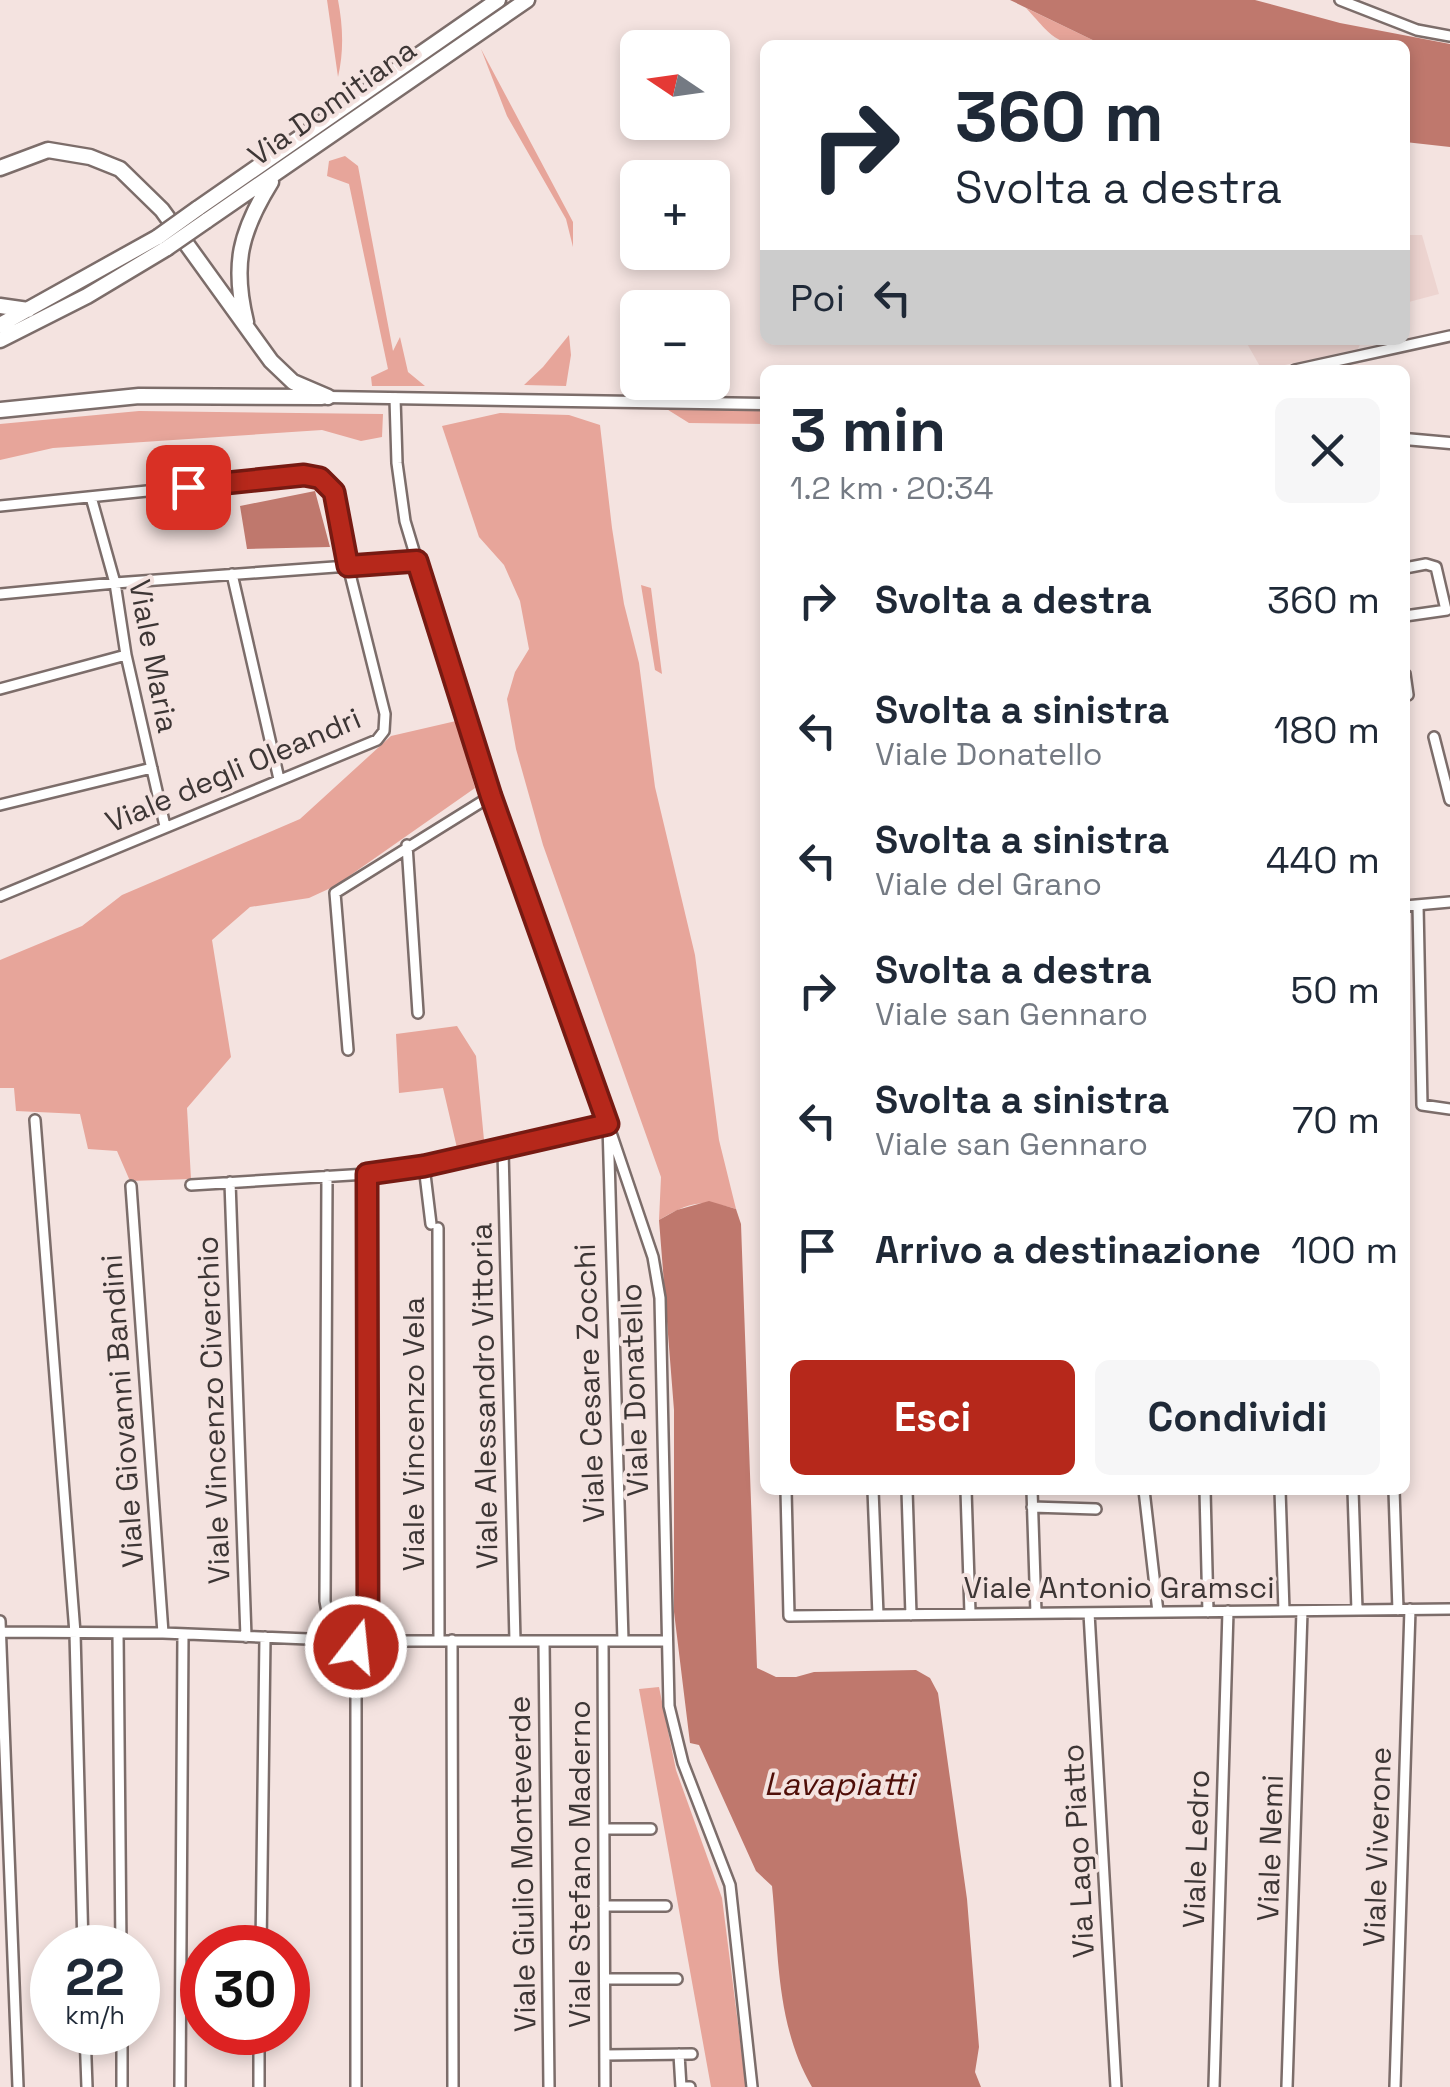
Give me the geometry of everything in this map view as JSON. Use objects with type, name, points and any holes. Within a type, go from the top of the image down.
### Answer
[{"type":"highway","name":"Via Domitiana","points":[[162,242],[317,126],[498,0]]},
{"type":"highway","name":"Via Domitiana","points":[[201,215],[275,176],[527,0]]},
{"type":"highway","points":[[0,168],[48,150],[90,157],[120,169],[162,210],[249,332],[293,382],[328,397]]},
{"type":"highway","points":[[249,332],[238,268],[243,233],[275,176]]},
{"type":"highway","points":[[0,325],[162,242]]},
{"type":"highway","points":[[0,340],[87,296],[162,242]]},
{"type":"highway","points":[[0,306],[29,310]]},
{"type":"highway","points":[[0,410],[139,396],[328,397]]},
{"type":"street","points":[[1340,0],[1418,30],[1450,36]]},
{"type":"street","points":[[1410,345],[1450,336]]},
{"type":"street","points":[[1319,365],[1409,345]]},
{"type":"street","points":[[328,397],[760,404]]},
{"type":"street","name":"Viale Donatello","points":[[395,398],[397,463],[405,521],[417,561],[491,796],[653,1257],[660,1298],[669,1706],[683,1764],[730,1885],[752,2087]]},
{"type":"street","points":[[1410,439],[1450,442]]},
{"type":"street","points":[[0,506],[304,475],[320,478],[334,492],[348,566]]},
{"type":"street","name":"Viale Maria","points":[[91,498],[115,583],[126,656],[165,826]]},
{"type":"street","points":[[0,594],[417,561]]},
{"type":"street","points":[[1410,567],[1426,564],[1436,567],[1448,610],[1410,615]]},
{"type":"street","name":"Viale degli Oleandri","points":[[0,896],[377,740],[384,731],[385,714],[348,566]]},
{"type":"street","points":[[232,574],[279,780]]},
{"type":"street","points":[[0,689],[126,656]]},
{"type":"street","points":[[1434,737],[1450,800]]},
{"type":"street","points":[[0,805],[152,768]]},
{"type":"street","points":[[348,1050],[335,893],[491,796]]},
{"type":"street","points":[[407,845],[418,1013]]},
{"type":"street","points":[[1410,906],[1450,902]]},
{"type":"street","points":[[1418,906],[1422,1105],[1450,1109]]},
{"type":"street","points":[[35,1120],[75,1633],[82,1925]]},
{"type":"street","points":[[191,1186],[367,1174],[424,1166],[608,1124]]},
{"type":"street","name":"Viale Cesare Zocchi","points":[[608,1124],[622,1641]]},
{"type":"street","name":"Viale Alessandro Vittoria","points":[[503,1150],[515,1641]]},
{"type":"street","name":"Viale Vincenzo Vela","points":[[424,1166],[435,1226],[439,1640]]},
{"type":"street","points":[[356,2087],[367,1174]]},
{"type":"street","points":[[327,1176],[325,1601],[332,1640]]},
{"type":"street","name":"Viale Vincenzo Civerchio","points":[[230,1182],[246,1637]]},
{"type":"street","name":"Viale Giovanni Bandini","points":[[131,1186],[163,1633]]},
{"type":"street","name":"Viale Antonio Gramsci","points":[[786,1495],[789,1616],[1450,1609]]},
{"type":"street","points":[[872,1495],[878,1615]]},
{"type":"street","points":[[906,1495],[911,1615]]},
{"type":"street","points":[[966,1495],[970,1613]]},
{"type":"street","points":[[1032,1495],[1036,1614]]},
{"type":"street","points":[[1145,1495],[1158,1612]]},
{"type":"street","points":[[1205,1495],[1208,1612]]},
{"type":"street","points":[[1280,1495],[1284,1611]]},
{"type":"street","points":[[1353,1495],[1357,1610]]},
{"type":"street","name":"Viale Viverone","points":[[1394,1495],[1404,1610],[1395,2087]]},
{"type":"street","points":[[1032,1508],[1096,1509]]},
{"type":"street","name":"Viale Nemi","points":[[1287,2087],[1302,1610]]},
{"type":"street","name":"Viale Ledro","points":[[1214,2087],[1228,1612]]},
{"type":"street","name":"Via Lago Piatto","points":[[1089,1613],[1116,2087]]},
{"type":"street","points":[[0,1621],[18,2087]]},
{"type":"street","points":[[0,1632],[332,1640],[666,1641]]},
{"type":"street","points":[[118,1632],[121,1925]]},
{"type":"street","points":[[180,2087],[183,1634]]},
{"type":"street","points":[[261,1925],[265,1638]]},
{"type":"street","points":[[452,1640],[453,2087]]},
{"type":"street","name":"Viale Giulio Monteverde","points":[[544,1641],[549,2087]]},
{"type":"street","name":"Viale Stefano Maderno","points":[[603,1641],[605,2087]]},
{"type":"street","points":[[604,1829],[651,1829]]},
{"type":"street","points":[[604,1906],[666,1906]]},
{"type":"street","points":[[605,1979],[677,1979]]},
{"type":"street","points":[[679,2054],[680,2087],[690,2087]]},
{"type":"street","points":[[605,2056],[692,2054]]},
{"type":"street","points":[[85,2055],[86,2087]]},
{"type":"street","points":[[122,2055],[122,2087]]},
{"type":"street","points":[[259,2087],[260,2055]]},
{"type":"shaded area","points":[[327,0],[338,0],[340,10],[342,48],[338,77]]},
{"type":"shaded area","points":[[1026,8],[1093,40],[1061,40]]},
{"type":"shaded area","points":[[481,49],[573,222],[573,247],[566,219],[507,116]]},
{"type":"shaded area","points":[[345,156],[358,166],[393,351],[400,337],[408,372],[425,386],[372,386],[371,377],[388,369],[349,184],[327,176],[329,161]]},
{"type":"shaded area","points":[[1410,235],[1422,235],[1439,294],[1410,302]]},
{"type":"shaded area","points":[[569,335],[571,355],[566,386],[524,385],[543,367]]},
{"type":"shaded area","points":[[1248,345],[1360,345],[1358,349],[1285,365],[1259,365]]},
{"type":"shaded area","points":[[665,408],[760,410],[760,424],[689,423]]},
{"type":"shaded area","points":[[139,411],[383,414],[382,437],[361,441],[322,430],[53,448],[0,460],[0,424]]},
{"type":"shaded area","points":[[500,413],[569,415],[600,425],[612,528],[624,604],[639,663],[655,787],[695,955],[719,1140],[736,1209],[696,1204],[659,1220],[661,1177],[543,845],[516,749],[507,699],[515,672],[529,649],[520,601],[504,565],[479,537],[442,426]]},
{"type":"shaded area","points":[[641,585],[651,588],[662,674],[655,670]]},
{"type":"shaded area","points":[[456,721],[475,788],[335,886],[309,898],[250,907],[212,940],[231,1057],[187,1108],[191,1179],[130,1181],[117,1151],[88,1149],[80,1114],[16,1111],[14,1088],[0,1088],[0,960],[82,926],[122,895],[300,819],[391,736]]},
{"type":"shaded area","points":[[457,1026],[476,1056],[484,1140],[457,1148],[443,1088],[399,1093],[396,1034]]},
{"type":"shaded area","points":[[659,1687],[676,1770],[722,1898],[746,2087],[711,2087],[639,1689]]},
{"type":"water","points":[[1010,0],[1255,0],[1340,23],[1450,44],[1450,147],[1410,143],[1410,40],[1093,40]]},
{"type":"water","points":[[315,491],[330,547],[247,549],[240,506]]},
{"type":"water","name":"Lavapiatti","points":[[709,1201],[736,1209],[741,1224],[757,1668],[776,1677],[814,1672],[916,1670],[930,1678],[938,1693],[967,1899],[979,2047],[975,2072],[981,2087],[812,2087],[785,2014],[772,1886],[756,1871],[699,1745],[690,1743],[674,1612],[674,1410],[659,1220]]},
{"type":"route","points":[[188,487],[304,475],[320,478],[334,492],[348,566],[417,561],[491,796],[608,1124],[503,1150],[367,1174],[368,1640],[356,1640],[356,1647]]}]
